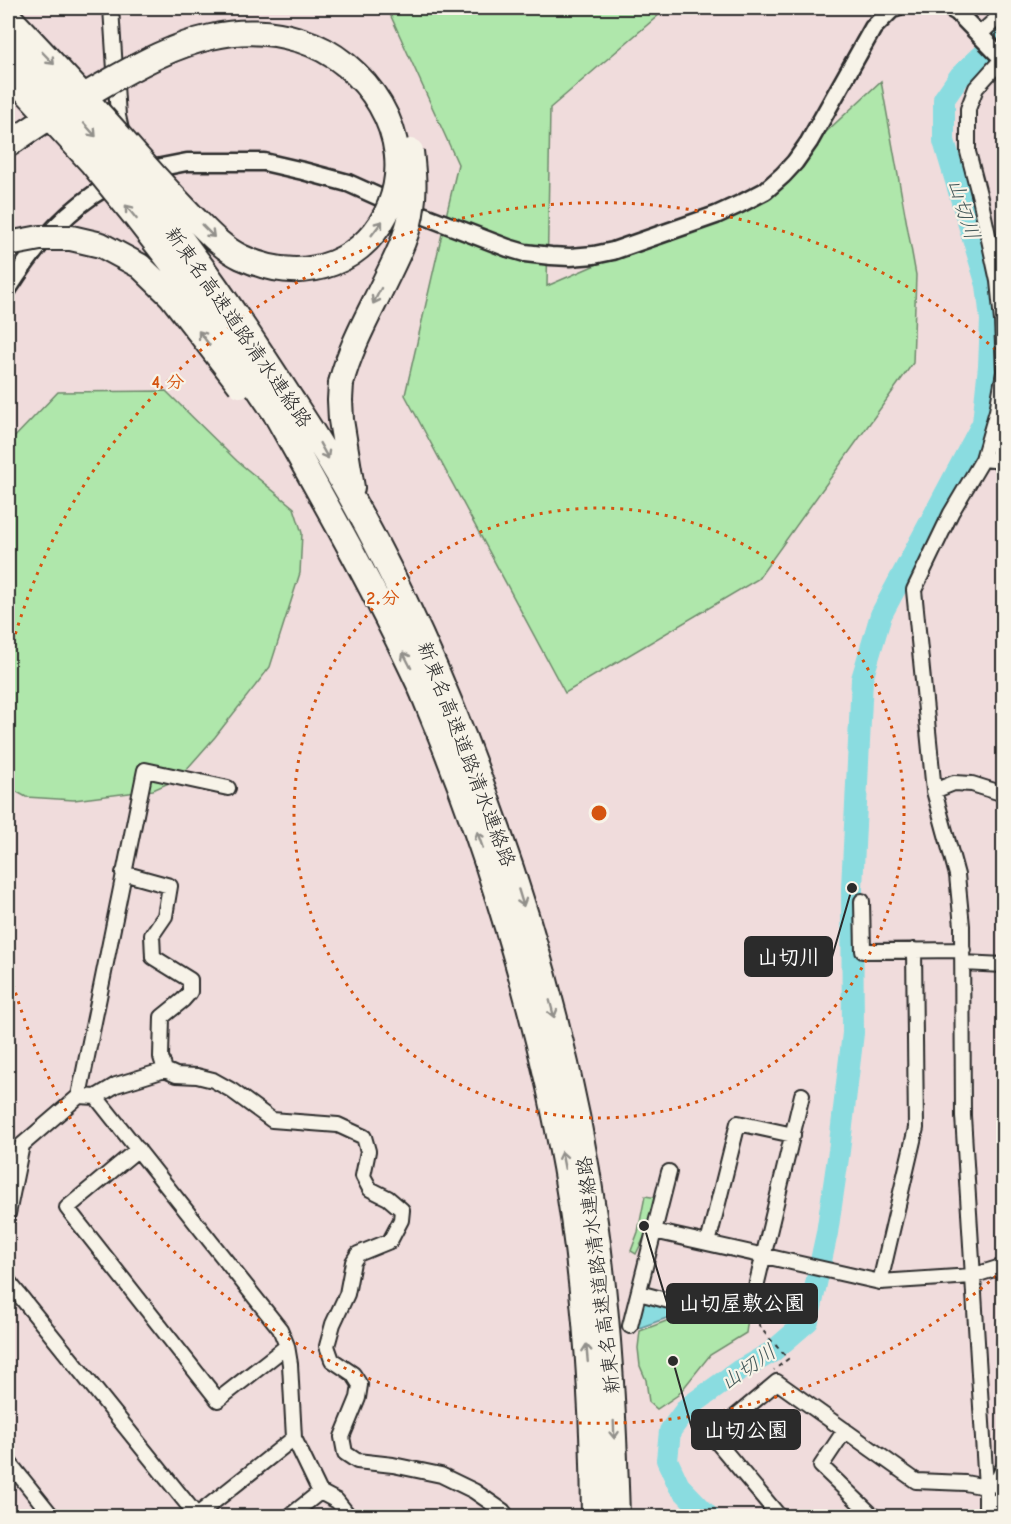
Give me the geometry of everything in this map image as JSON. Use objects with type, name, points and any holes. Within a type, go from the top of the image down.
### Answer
[{"type":"highway","points":[[8,16],[77,88],[84,97],[167,190],[219,242],[239,256],[261,265],[280,270],[302,271],[344,259],[368,240],[386,215],[396,192],[399,171],[394,134],[385,112],[356,74],[340,61],[302,40],[262,33],[212,36],[160,55],[88,93],[78,99],[8,145]]},
{"type":"highway","points":[[8,131],[70,90],[132,56],[174,37],[212,25],[242,21],[263,21],[286,25],[325,38],[364,66],[382,86],[404,125],[411,151],[414,177],[412,208],[406,235],[399,254],[358,334],[341,383],[341,420],[359,513]]},
{"type":"highway","name":"新東名高速道路清水連絡路","points":[[8,41],[106,147],[154,205],[248,333],[278,411],[359,563],[419,683],[464,792],[490,871],[527,954],[564,1052],[586,1164],[608,1330],[613,1396],[617,1516]]},
{"type":"highway","name":"新東名高速道路清水連絡路","points":[[8,72],[91,162],[134,215],[187,282],[278,411],[320,443],[385,560],[462,729],[511,867],[527,954],[541,1056],[564,1166],[577,1252],[592,1397],[594,1516]]},
{"type":"highway","points":[[8,244],[40,238],[70,238],[101,245],[140,266],[278,411]]},
{"type":"street","points":[[111,8],[118,116],[132,173]]},
{"type":"street","points":[[8,289],[43,240],[93,194],[132,173],[187,162],[264,162],[348,183],[399,206],[525,253],[570,257],[613,251],[716,215],[765,191],[795,162],[809,142],[873,28],[892,9],[896,8]]},
{"type":"street","points":[[950,8],[957,12],[1003,58],[976,88],[968,109],[968,152],[998,281],[1004,371],[997,411],[983,459],[951,513],[914,590],[934,791],[957,875],[962,926],[963,1116],[986,1510],[1004,1501]]},
{"type":"street","points":[[980,34],[1004,12]]},
{"type":"street","points":[[983,459],[1004,461]]},
{"type":"street","points":[[8,1214],[22,1145],[79,1096],[145,770],[228,788]]},
{"type":"street","points":[[934,791],[954,783],[972,784],[1004,794]]},
{"type":"street","points":[[123,873],[170,886],[165,916],[152,934],[153,957],[190,980],[190,992],[162,1017],[161,1057],[165,1070]]},
{"type":"street","points":[[862,901],[863,951],[914,950],[1004,964]]},
{"type":"street","points":[[880,1282],[916,1128],[914,950]]},
{"type":"street","points":[[79,1096],[96,1097],[116,1085],[165,1070],[176,1075],[213,1080],[231,1090],[272,1120],[338,1125],[364,1137],[368,1151],[363,1176],[370,1189],[388,1198],[402,1210],[390,1241],[358,1254],[353,1262],[347,1294],[333,1324],[327,1346],[332,1360],[353,1374],[360,1385],[358,1398],[342,1437],[345,1454],[357,1461],[393,1465],[441,1475],[474,1491],[507,1516]]},
{"type":"street","points":[[639,1293],[688,1306],[717,1297],[754,1295],[802,1095]]},
{"type":"street","points":[[96,1097],[280,1329],[287,1346],[294,1438],[320,1492],[337,1502],[349,1516]]},
{"type":"street","points":[[708,1243],[738,1123],[793,1135]]},
{"type":"street","points":[[138,1149],[67,1209],[218,1400],[287,1346]]},
{"type":"street","points":[[630,1326],[669,1172]]},
{"type":"street","points":[[654,1231],[880,1282],[972,1276],[1004,1266]]},
{"type":"street","points":[[8,1281],[196,1516],[294,1438]]},
{"type":"street","points":[[779,1516],[712,1436],[777,1382],[916,1480],[965,1483],[986,1487],[996,1483],[1004,1467]]},
{"type":"street","points":[[845,1430],[821,1466],[873,1516]]},
{"type":"street","points":[[8,1461],[52,1516]]},
{"type":"street","points":[[290,1516],[320,1492]]},
{"type":"path","points":[[754,1295],[753,1311],[757,1323],[786,1356]]},
{"type":"green space","points":[[382,8],[667,8],[550,108],[547,286],[759,194],[881,81],[916,275],[913,363],[758,579],[565,693],[405,395],[458,164],[389,12]]},
{"type":"green space","points":[[166,391],[237,461],[294,508],[302,533],[300,573],[270,667],[215,737],[178,779],[153,790],[74,800],[26,797],[8,787],[8,444],[58,392]]},
{"type":"green space","points":[[645,1196],[658,1198],[652,1221],[636,1254],[631,1251],[638,1232]]},
{"type":"green space","points":[[735,1302],[748,1318],[746,1333],[710,1355],[678,1395],[657,1409],[649,1402],[646,1380],[640,1366],[638,1348],[640,1331],[711,1304]]},
{"type":"water","points":[[648,1301],[686,1311],[636,1329],[642,1305]]},
{"type":"waterway","name":"山切川","points":[[708,1516],[679,1486],[667,1460],[670,1431],[687,1408],[740,1370],[772,1352],[808,1321],[827,1233],[853,1033],[852,888],[862,679],[881,615],[983,423],[989,366],[991,320],[987,285],[944,141],[944,99],[960,76],[1004,35]]},
{"type":"place","name":"山切川","points":[[852,888]]},
{"type":"place","name":"山切屋敷公園","points":[[644,1226]]},
{"type":"place","name":"山切公園","points":[[673,1361]]}]
